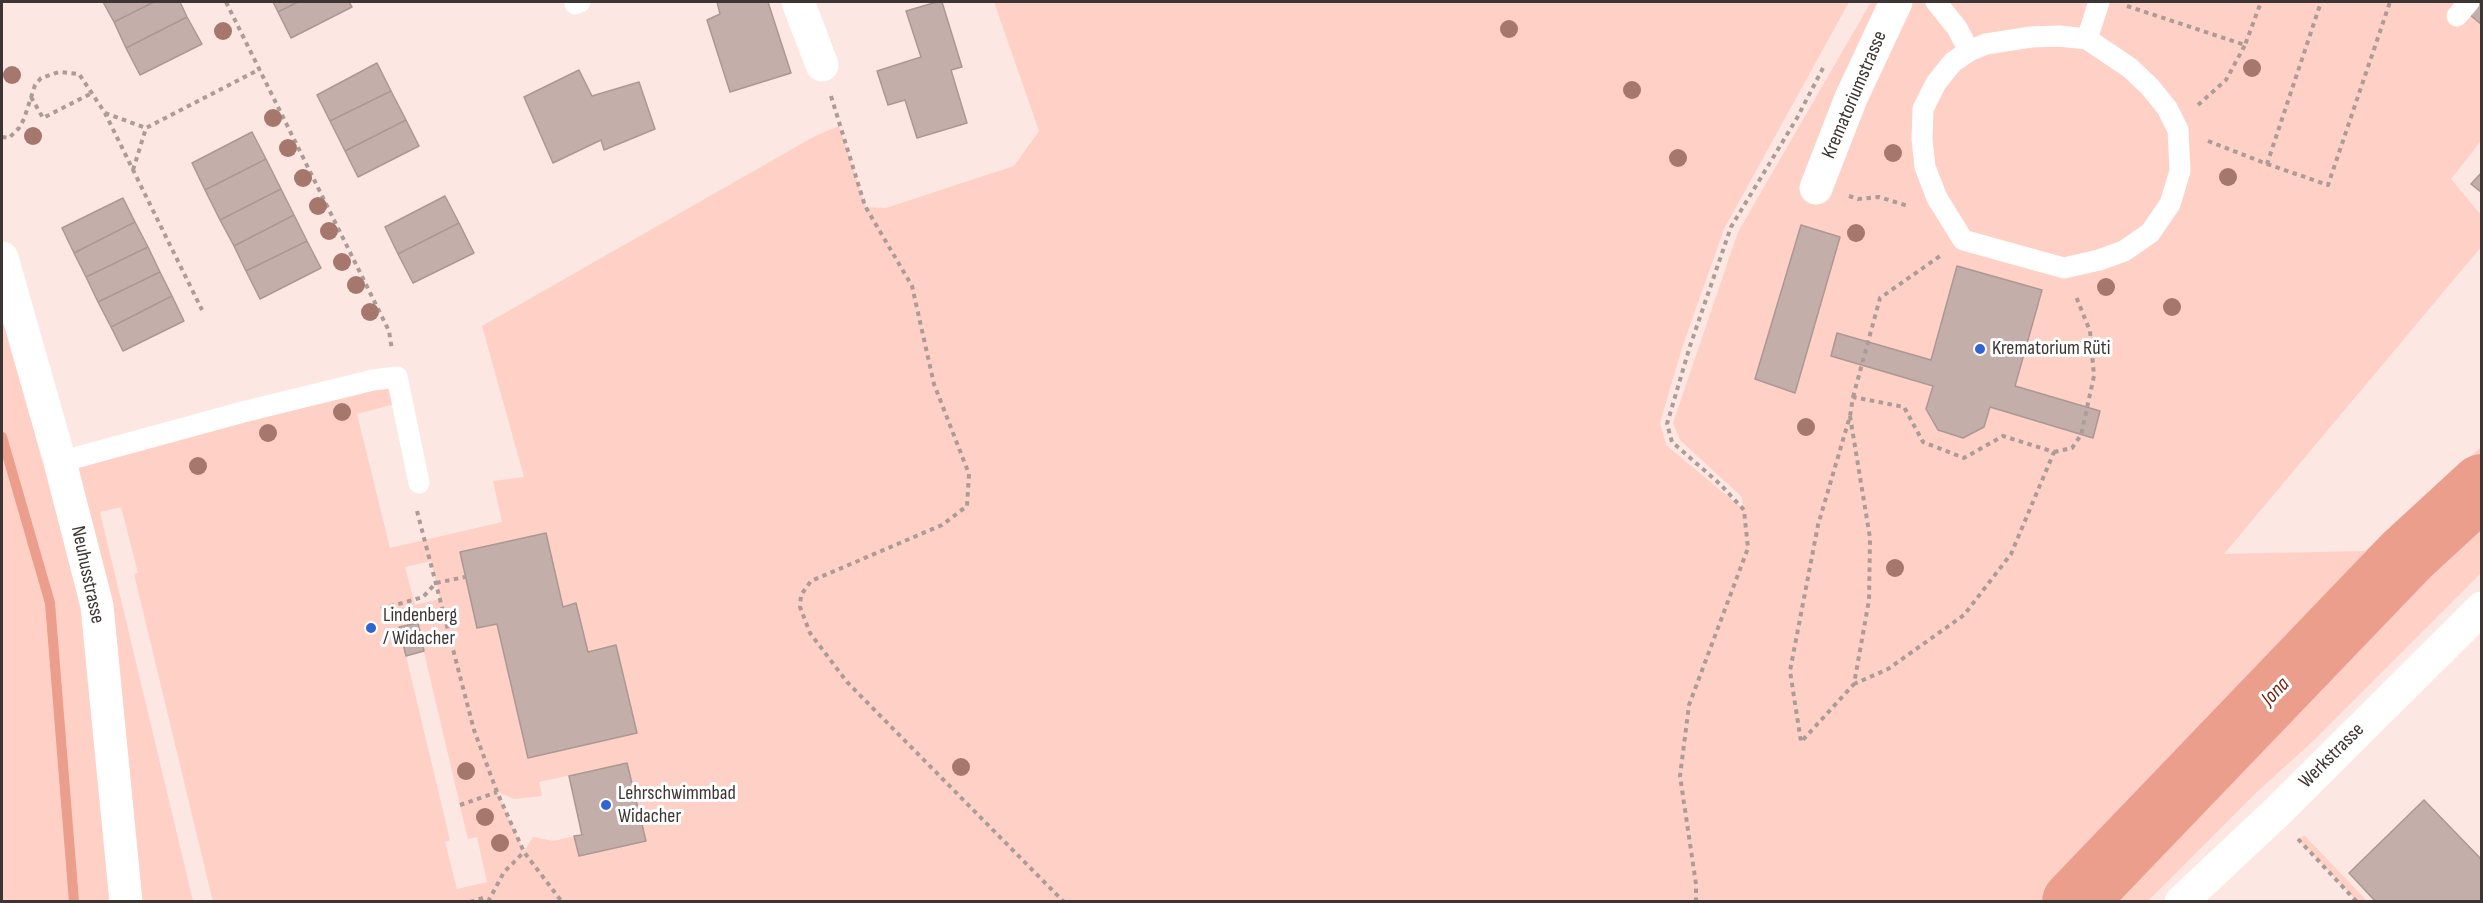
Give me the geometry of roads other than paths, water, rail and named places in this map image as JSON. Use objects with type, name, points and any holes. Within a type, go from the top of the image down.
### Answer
[{"type":"street","points":[[798,2],[822,65]]},
{"type":"street","name":"Krematoriumstrasse","points":[[1816,188],[1851,98],[1896,2]]},
{"type":"street","name":"Neuhusstrasse","points":[[2,258],[60,462],[97,606],[126,902]]},
{"type":"street","name":"Werkstrasse","points":[[2181,902],[2278,812],[2481,608]]},
{"type":"lane","points":[[1936,2],[1957,28],[1969,51]]},
{"type":"lane","points":[[2087,39],[2099,2]]},
{"type":"lane","points":[[2031,37],[2087,39],[2130,68],[2150,87],[2167,108],[2178,129],[2180,171],[2170,204],[2150,233],[2124,251],[2099,260],[2064,268],[1963,240],[1937,198],[1925,168],[1922,139],[1923,109],[1936,83],[1953,62],[1969,51],[1986,44],[2031,37]]},
{"type":"lane","points":[[60,462],[243,412],[373,380],[397,377],[419,483]]},
{"type":"waterway","points":[[2,437],[50,603],[74,902]]},
{"type":"waterway","name":"Jona","points":[[2074,902],[2407,555],[2482,486]]},
{"type":"place","name":"Krematorium Rüti","points":[[1980,349]]},
{"type":"place","name":"Lindenberg / Widacher","points":[[371,628]]},
{"type":"place","name":"Lehrschwimmbad Widacher","points":[[606,805]]}]
